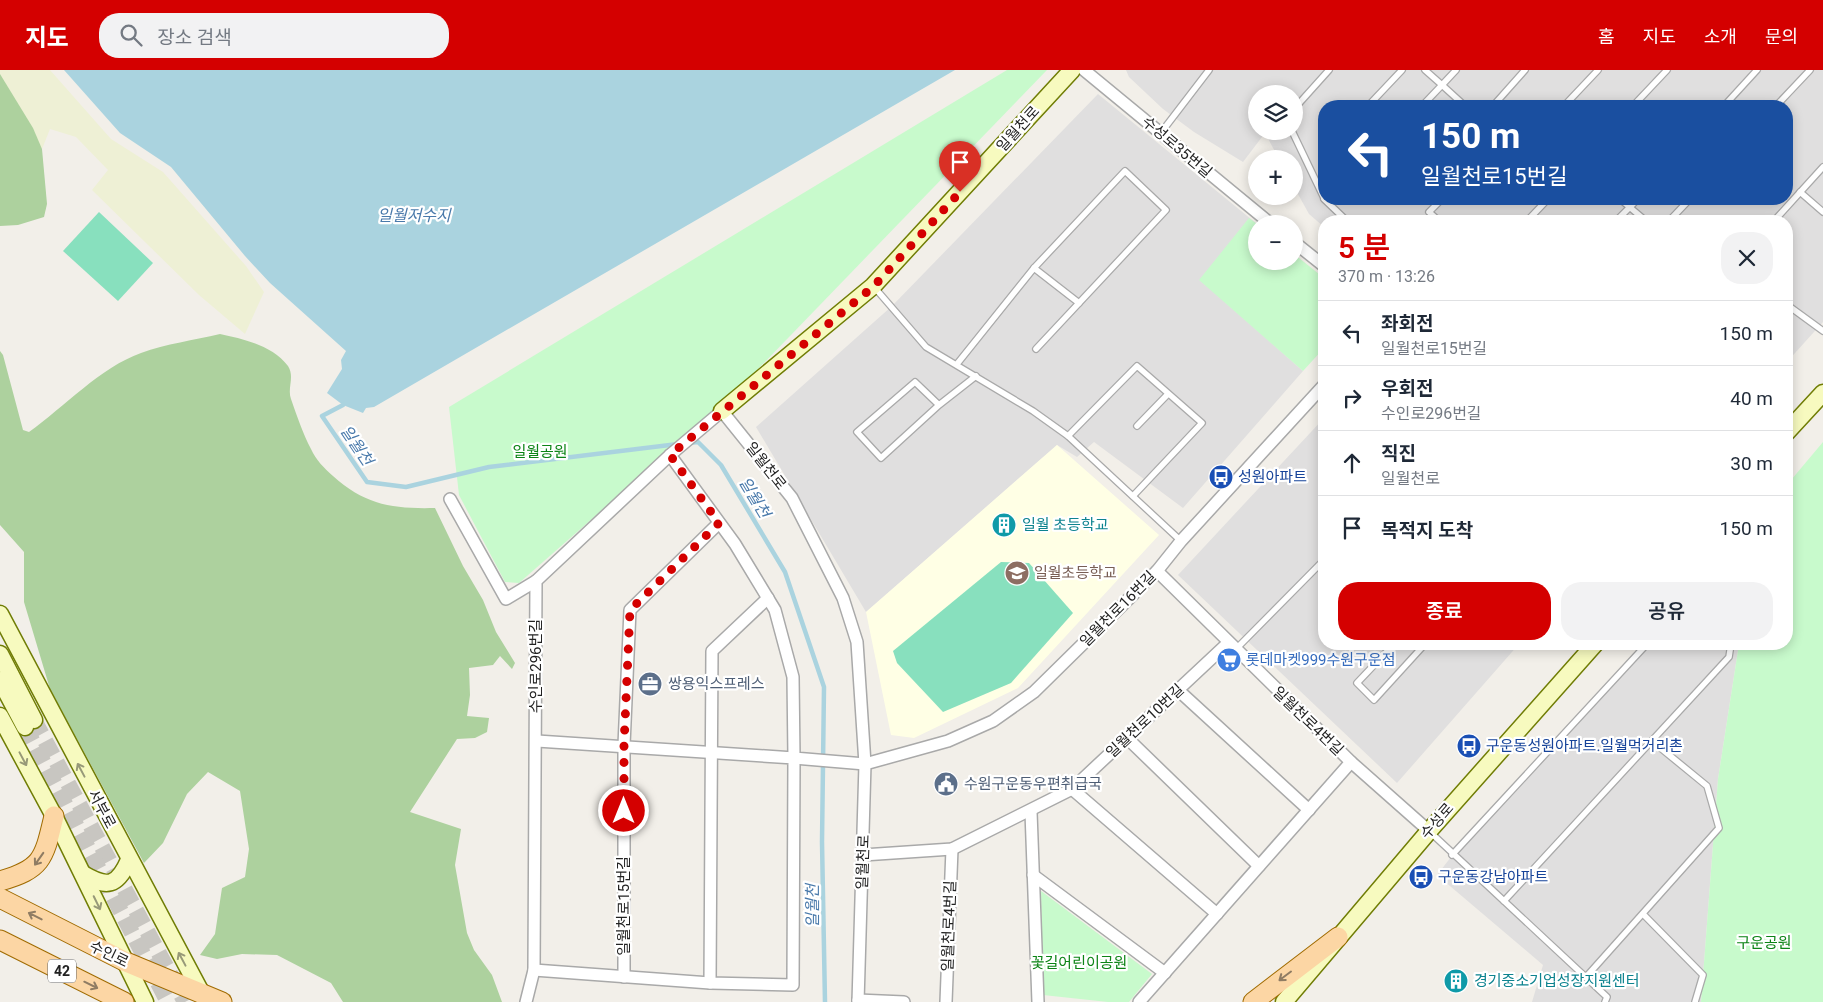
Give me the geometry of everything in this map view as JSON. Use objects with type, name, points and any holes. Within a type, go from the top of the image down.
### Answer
[{"type":"main road","points":[[0,881],[24,874],[38,864],[48,840],[54,816]]},
{"type":"main road","name":"수인로","points":[[0,898],[126,962],[204,998],[222,1002]]},
{"type":"main road","points":[[1253,1002],[1338,936]]},
{"type":"main road","name":"42","points":[[0,940],[124,1002]]},
{"type":"street","name":"일월천로","points":[[858,1001],[865,764],[857,642],[843,598],[792,498],[722,411],[874,286],[1072,70]]},
{"type":"street","name":"수성로35번길","points":[[1084,70],[1260,215]]},
{"type":"street","points":[[1303,249],[1318,261]]},
{"type":"street","name":"일월천로16번길","points":[[865,764],[948,742],[993,721],[1034,692],[1157,571],[1181,541],[1318,392]]},
{"type":"street","points":[[1793,426],[1822,397]]},
{"type":"street","points":[[450,499],[506,599],[536,581],[670,455],[722,411]]},
{"type":"street","name":"일월천로15번길","points":[[534,970],[710,983],[793,985],[793,677],[775,610],[719,523],[670,455]]},
{"type":"street","name":"일월천로15번길","points":[[624,977],[624,745],[630,610],[719,523]]},
{"type":"street","name":"일월천로4번길","points":[[1139,1002],[1351,762],[1231,646],[1157,571]]},
{"type":"street","name":"수인로296번길","points":[[526,1002],[534,970],[537,741],[536,581]]},
{"type":"street","points":[[710,983],[712,651],[768,598]]},
{"type":"street","name":"서부로","points":[[0,614],[128,860],[204,998]]},
{"type":"street","name":"일월천로10번길","points":[[863,855],[952,850],[1031,812],[1072,789],[1178,690],[1231,646]]},
{"type":"street","name":"수성로","points":[[1284,1002],[1429,831],[1590,650]]},
{"type":"street","points":[[0,654],[30,724],[0,680]]},
{"type":"street","points":[[1178,690],[1309,810]]},
{"type":"street","points":[[0,716],[54,816],[145,1002]]},
{"type":"street","points":[[1127,738],[1259,866]]},
{"type":"street","points":[[537,741],[624,745],[865,764]]},
{"type":"street","points":[[1351,762],[1429,831]]},
{"type":"street","points":[[1072,789],[1217,914]]},
{"type":"street","points":[[1031,812],[1038,1002]]},
{"type":"street","name":"일월천로4번길","points":[[946,1002],[952,850]]},
{"type":"street","points":[[82,874],[98,883],[105,884],[116,881],[122,874],[128,860]]},
{"type":"street","points":[[1033,875],[1165,973]]},
{"type":"street","points":[[858,1001],[904,1002]]},
{"type":"lane","points":[[1160,134],[1209,70]]},
{"type":"lane","points":[[1303,99],[1329,70]]},
{"type":"lane","points":[[1374,100],[1402,70]]},
{"type":"lane","points":[[1425,70],[1458,100]]},
{"type":"lane","points":[[1428,100],[1456,70]]},
{"type":"lane","points":[[1498,100],[1526,70]]},
{"type":"lane","points":[[1570,100],[1598,70]]},
{"type":"lane","points":[[1639,100],[1667,70]]},
{"type":"lane","points":[[1730,100],[1757,70]]},
{"type":"lane","points":[[1782,100],[1810,70]]},
{"type":"lane","points":[[1296,140],[1318,185]]},
{"type":"lane","points":[[1793,200],[1823,166]]},
{"type":"lane","points":[[957,364],[1034,268],[1124,171],[1166,210],[1036,349]]},
{"type":"lane","points":[[1800,192],[1823,212]]},
{"type":"lane","points":[[1331,205],[1342,215]]},
{"type":"lane","points":[[1432,215],[1429,212],[1436,205]]},
{"type":"lane","points":[[1533,215],[1542,205]]},
{"type":"lane","points":[[1628,205],[1639,215]]},
{"type":"lane","points":[[1675,215],[1684,205]]},
{"type":"lane","points":[[1779,215],[1788,205]]},
{"type":"lane","points":[[1622,215],[1630,207]]},
{"type":"lane","points":[[1034,268],[1079,303]]},
{"type":"lane","points":[[874,286],[926,347],[1033,411],[1068,436],[1181,541]]},
{"type":"lane","points":[[1793,309],[1823,331]]},
{"type":"lane","points":[[1068,436],[1137,366],[1202,423],[1133,496]]},
{"type":"lane","points":[[939,406],[915,382],[857,432],[880,458],[976,376]]},
{"type":"lane","points":[[1138,426],[1168,394]]},
{"type":"lane","points":[[1231,646],[1318,566]]},
{"type":"lane","points":[[1388,650],[1356,683],[1374,700],[1420,650]]},
{"type":"lane","points":[[1452,855],[1641,650]]},
{"type":"lane","points":[[1504,901],[1729,657],[1730,650]]},
{"type":"lane","points":[[1586,977],[1719,828],[1707,786],[1652,741]]},
{"type":"lane","points":[[1429,831],[1452,855],[1607,997],[1605,1002]]},
{"type":"lane","points":[[1642,914],[1703,975],[1695,1002]]},
{"type":"shaded area","points":[[0,70],[50,70],[111,139],[163,172],[246,266],[264,292],[245,334],[199,295],[92,190],[108,170],[76,137],[50,129],[42,149],[0,77]]},
{"type":"shaded area","points":[[1126,70],[1823,70],[1823,322],[1793,355],[1793,215],[1318,215],[1318,222],[1309,214],[1303,203],[1303,150],[1274,150],[1269,140],[1303,140],[1303,85],[1248,85],[1248,140],[1260,140],[1252,150],[1248,150],[1248,155],[1243,162],[1194,132],[1163,109],[1129,77]]},
{"type":"shaded area","points":[[1098,94],[1248,217],[1248,270],[1250,270],[1226,303],[1303,371],[1183,508],[1094,442],[1077,457],[1057,445],[866,612],[756,427],[892,306]]},
{"type":"shaded area","name":"성원아파트","points":[[1318,424],[1318,650],[1514,650],[1397,783],[1178,575]]},
{"type":"shaded area","name":"일월초등학교","points":[[1057,445],[1159,535],[1018,688],[914,738],[891,735],[866,612]]},
{"type":"shaded area","points":[[1641,650],[1738,650],[1718,779],[1701,1002],[1532,1002],[1543,965],[1437,875],[1458,848]]},
{"type":"green space","name":"일월공원","points":[[1007,70],[1047,70],[731,397],[519,583],[505,582],[459,495],[449,407]]},
{"type":"green space","points":[[0,74],[33,128],[42,149],[47,204],[44,217],[18,225],[0,226]]},
{"type":"green space","points":[[99,212],[153,263],[118,301],[63,251]]},
{"type":"green space","points":[[1248,219],[1248,270],[1303,270],[1303,261],[1318,273],[1318,355],[1303,371],[1199,280]]},
{"type":"green space","points":[[220,334],[266,348],[288,366],[291,374],[291,399],[308,443],[320,464],[345,486],[368,499],[380,503],[406,508],[435,508],[463,566],[483,600],[496,632],[515,663],[512,669],[500,656],[493,665],[469,668],[470,695],[467,716],[489,718],[487,732],[475,738],[457,739],[410,812],[461,829],[455,865],[467,933],[474,950],[492,975],[502,1002],[343,1002],[331,983],[277,955],[242,954],[217,959],[200,955],[215,934],[222,888],[245,877],[249,849],[240,791],[208,772],[187,794],[163,843],[144,863],[50,689],[24,602],[24,552],[0,525],[0,351],[3,355],[23,430],[29,432],[83,388],[126,359],[160,347]]},
{"type":"green space","name":"구운공원","points":[[1823,442],[1823,1002],[1701,1002],[1718,779],[1738,650],[1793,650],[1793,478]]},
{"type":"green space","points":[[1001,562],[1029,563],[1073,613],[1011,683],[943,712],[897,663],[893,651]]},
{"type":"green space","name":"꽃길어린이공원","points":[[1041,891],[1152,974],[1129,1002],[1108,1002],[1043,995]]},
{"type":"water","name":"일월저수지","points":[[64,70],[955,70],[374,407],[366,408],[363,413],[343,405],[327,393],[342,369],[341,360],[346,351],[270,283],[171,167],[120,133]]},
{"type":"waterway","name":"일월천","points":[[343,405],[322,416],[367,482],[406,487],[489,467],[678,444]]},
{"type":"waterway","name":"일월천","points":[[688,443],[698,442],[721,465],[785,572],[824,687],[822,842],[825,1002]]},
{"type":"tunnel","points":[[34,720],[185,1002]]},
{"type":"tunnel","points":[[25,727],[168,1002]]},
{"type":"place","name":"성원아파트","points":[[1221,477]]},
{"type":"place","name":"일월 초등학교","points":[[1004,525]]},
{"type":"place","name":"일월초등학교","points":[[1017,573]]},
{"type":"place","name":"롯데마켓999수원구운점","points":[[1229,660]]},
{"type":"place","name":"쌍용익스프레스","points":[[650,684]]},
{"type":"place","name":"구운동성원아파트.일월먹거리촌","points":[[1469,746]]},
{"type":"place","name":"수원구운동우편취급국","points":[[946,784]]},
{"type":"place","name":"구운동강남아파트","points":[[1421,877]]},
{"type":"place","name":"경기중소기업성장지원센터","points":[[1456,981]]},
{"type":"route","points":[[624,811],[624,745],[630,610],[719,523],[670,455],[741,394],[874,286],[960,192]]}]
